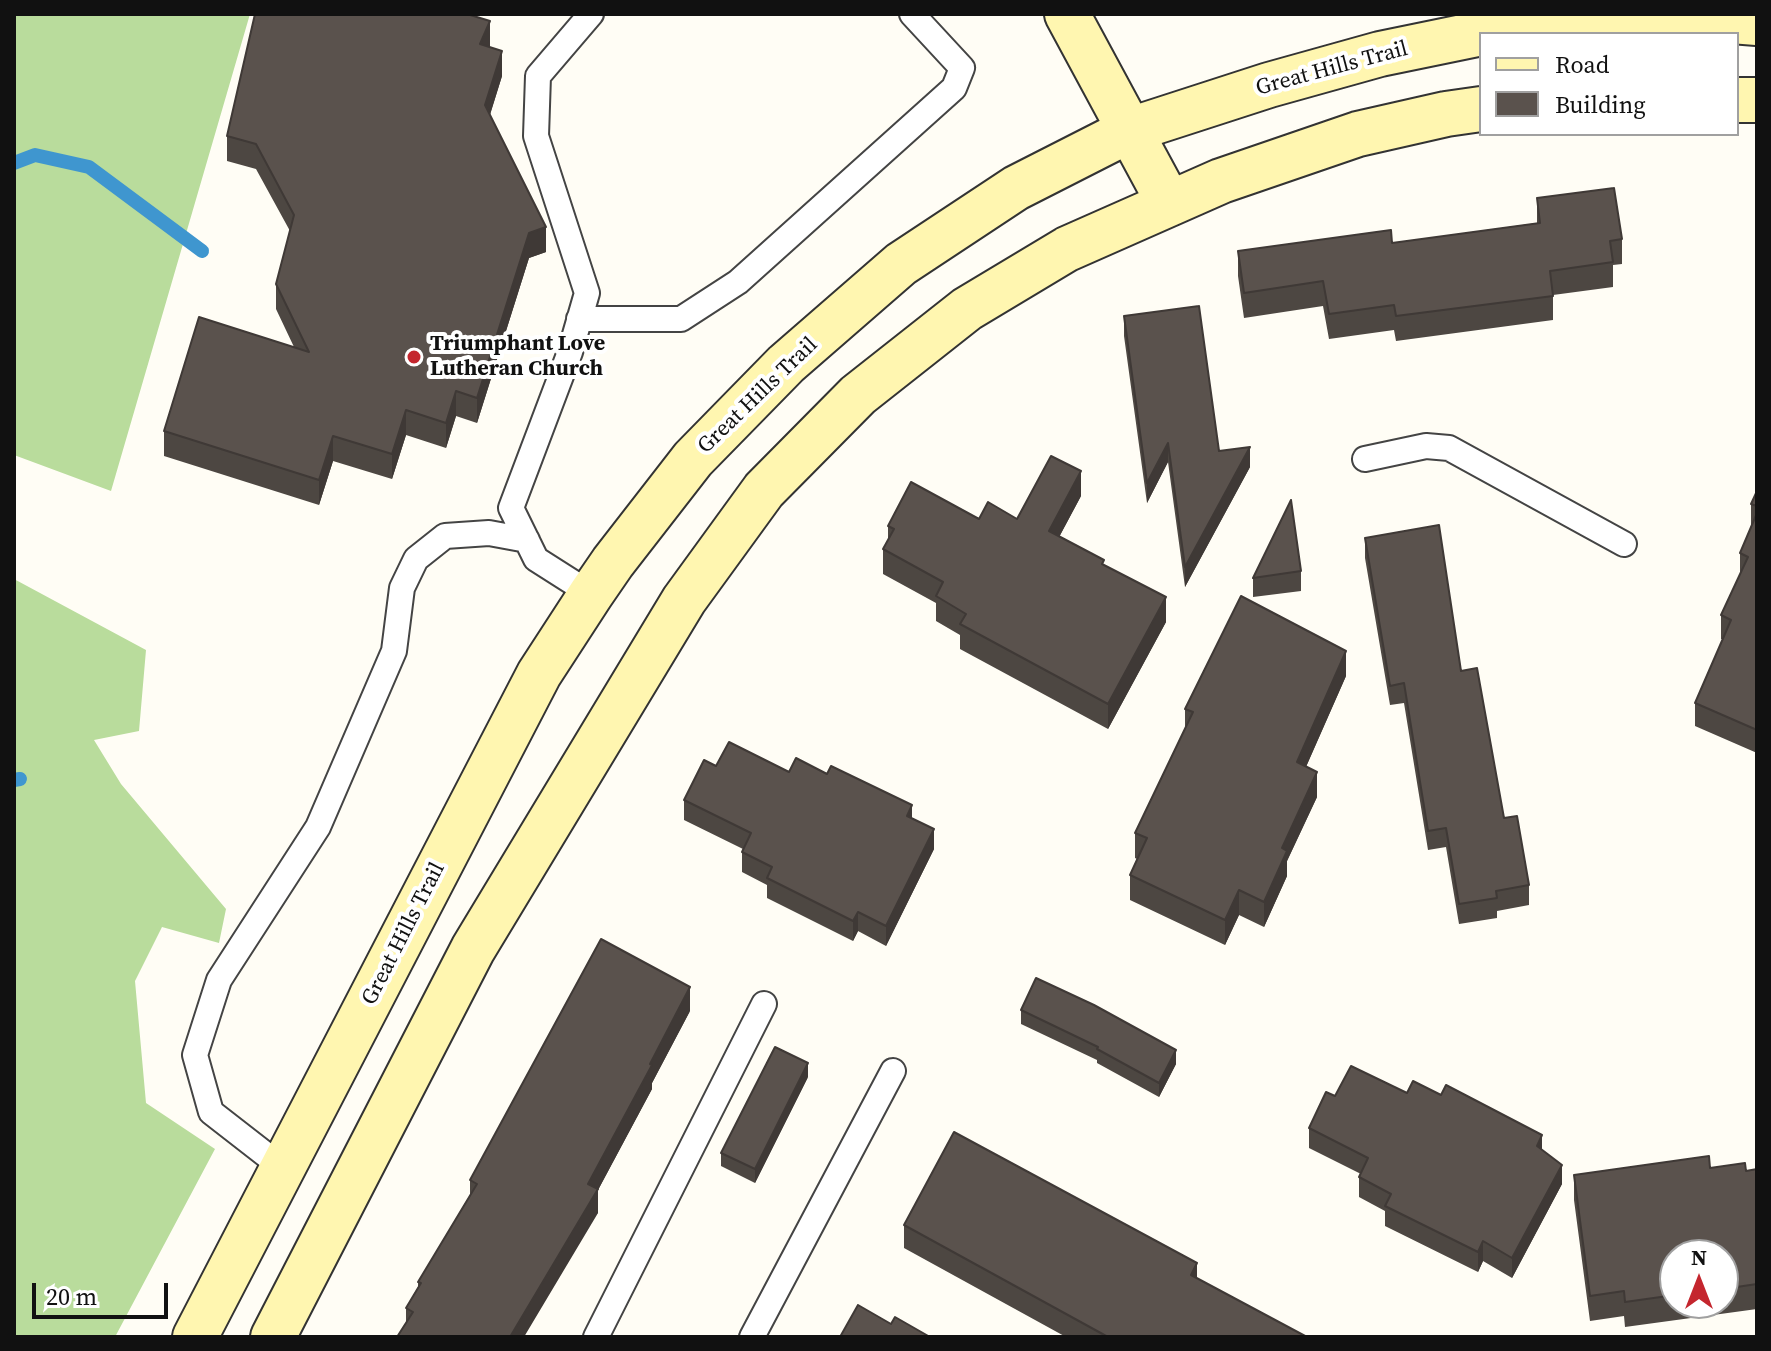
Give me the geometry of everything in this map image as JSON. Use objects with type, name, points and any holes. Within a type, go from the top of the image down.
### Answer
[{"type":"street","points":[[1067,14],[1169,203]]},
{"type":"street","name":"Great Hills Trail","points":[[1487,32],[1568,23],[1699,16],[1757,23]]},
{"type":"street","name":"Great Hills Trail","points":[[195,1337],[539,674],[613,562],[693,459],[786,364],[889,274],[1016,188],[1130,130],[1269,85],[1380,54],[1479,34]]},
{"type":"street","points":[[273,1337],[473,949],[684,600],[764,490],[858,395],[967,309],[1067,249],[1221,181],[1358,134],[1479,109]]},
{"type":"lane","points":[[591,14],[538,76],[536,136],[587,293],[570,352],[511,508],[536,559],[591,594]]},
{"type":"lane","points":[[579,319],[681,319],[738,282],[954,88],[962,68],[912,14]]},
{"type":"lane","points":[[1365,459],[1426,446],[1449,448],[1624,544]]},
{"type":"lane","points":[[283,1168],[211,1112],[195,1055],[219,980],[318,827],[394,651],[402,588],[416,559],[445,536],[489,533],[527,540]]},
{"type":"lane","points":[[596,1337],[764,1004]]},
{"type":"lane","points":[[752,1337],[893,1071]]},
{"type":"green space","points":[[14,14],[250,14],[111,491],[14,455]]},
{"type":"green space","points":[[14,579],[146,650],[139,731],[94,740],[121,784],[226,909],[219,943],[162,927],[135,981],[146,1103],[215,1149],[115,1337],[14,1337]]},
{"type":"building","points":[[255,14],[467,14],[490,21],[480,44],[502,51],[485,105],[546,227],[529,233],[477,398],[456,391],[446,423],[406,410],[392,454],[333,436],[319,480],[164,431],[199,317],[309,352],[276,284],[294,215],[256,144],[227,136]]},
{"type":"building","points":[[1614,188],[1622,239],[1610,241],[1613,262],[1550,271],[1553,296],[1396,316],[1394,305],[1329,314],[1323,281],[1244,293],[1238,251],[1391,230],[1392,243],[1540,223],[1537,198]]},
{"type":"building","points":[[1199,306],[1219,451],[1250,447],[1185,567],[1168,443],[1147,483],[1124,316]]},
{"type":"building","points":[[1051,456],[1081,471],[1049,531],[1104,560],[1102,564],[1166,597],[1108,704],[960,624],[966,614],[936,596],[943,582],[883,549],[894,529],[888,526],[911,482],[979,519],[988,502],[1017,519]]},
{"type":"building","points":[[1757,491],[1757,506],[1751,504]]},
{"type":"building","points":[[1291,500],[1301,571],[1253,578]]},
{"type":"building","points":[[1757,513],[1757,730],[1695,703],[1731,620],[1721,615],[1748,557],[1740,553]]},
{"type":"building","points":[[1439,525],[1461,671],[1477,668],[1504,818],[1517,816],[1529,885],[1496,891],[1497,898],[1459,904],[1446,828],[1428,831],[1404,683],[1390,686],[1365,538]]},
{"type":"building","points":[[1241,596],[1346,651],[1297,762],[1317,772],[1282,848],[1287,851],[1264,902],[1239,890],[1225,920],[1130,875],[1147,838],[1135,833],[1193,712],[1185,709]]},
{"type":"building","points":[[729,742],[789,772],[796,758],[827,774],[831,766],[912,805],[907,816],[934,829],[886,926],[858,912],[853,921],[767,878],[772,867],[742,852],[751,833],[684,800],[704,760],[716,766]]},
{"type":"building","points":[[601,939],[690,987],[588,1184],[598,1189],[510,1337],[397,1337],[413,1312],[406,1308],[421,1283],[418,1282],[477,1184],[470,1180]]},
{"type":"building","points":[[1036,978],[1094,1005],[1176,1050],[1159,1083],[1098,1047],[1021,1010]]},
{"type":"building","points":[[775,1047],[808,1063],[755,1169],[721,1153]]},
{"type":"building","points":[[1351,1066],[1407,1093],[1413,1081],[1441,1095],[1446,1085],[1542,1135],[1537,1146],[1562,1165],[1512,1258],[1483,1241],[1478,1252],[1385,1206],[1391,1194],[1359,1177],[1368,1158],[1309,1128],[1326,1092],[1335,1096]]},
{"type":"building","points":[[954,1132],[1197,1263],[1191,1275],[1307,1337],[1108,1337],[904,1225]]},
{"type":"building","points":[[1709,1156],[1710,1168],[1745,1163],[1746,1171],[1757,1169],[1757,1284],[1739,1287],[1739,1239],[1659,1239],[1659,1297],[1625,1302],[1624,1291],[1590,1296],[1574,1175]]},
{"type":"building","points":[[858,1305],[891,1324],[895,1317],[930,1337],[840,1337]]},
{"type":"waterway","points":[[14,163],[35,155],[89,167],[202,251]]},
{"type":"waterway","points":[[14,780],[20,779]]},
{"type":"place","name":"Triumphant Love Lutheran Church","points":[[414,357]]}]
